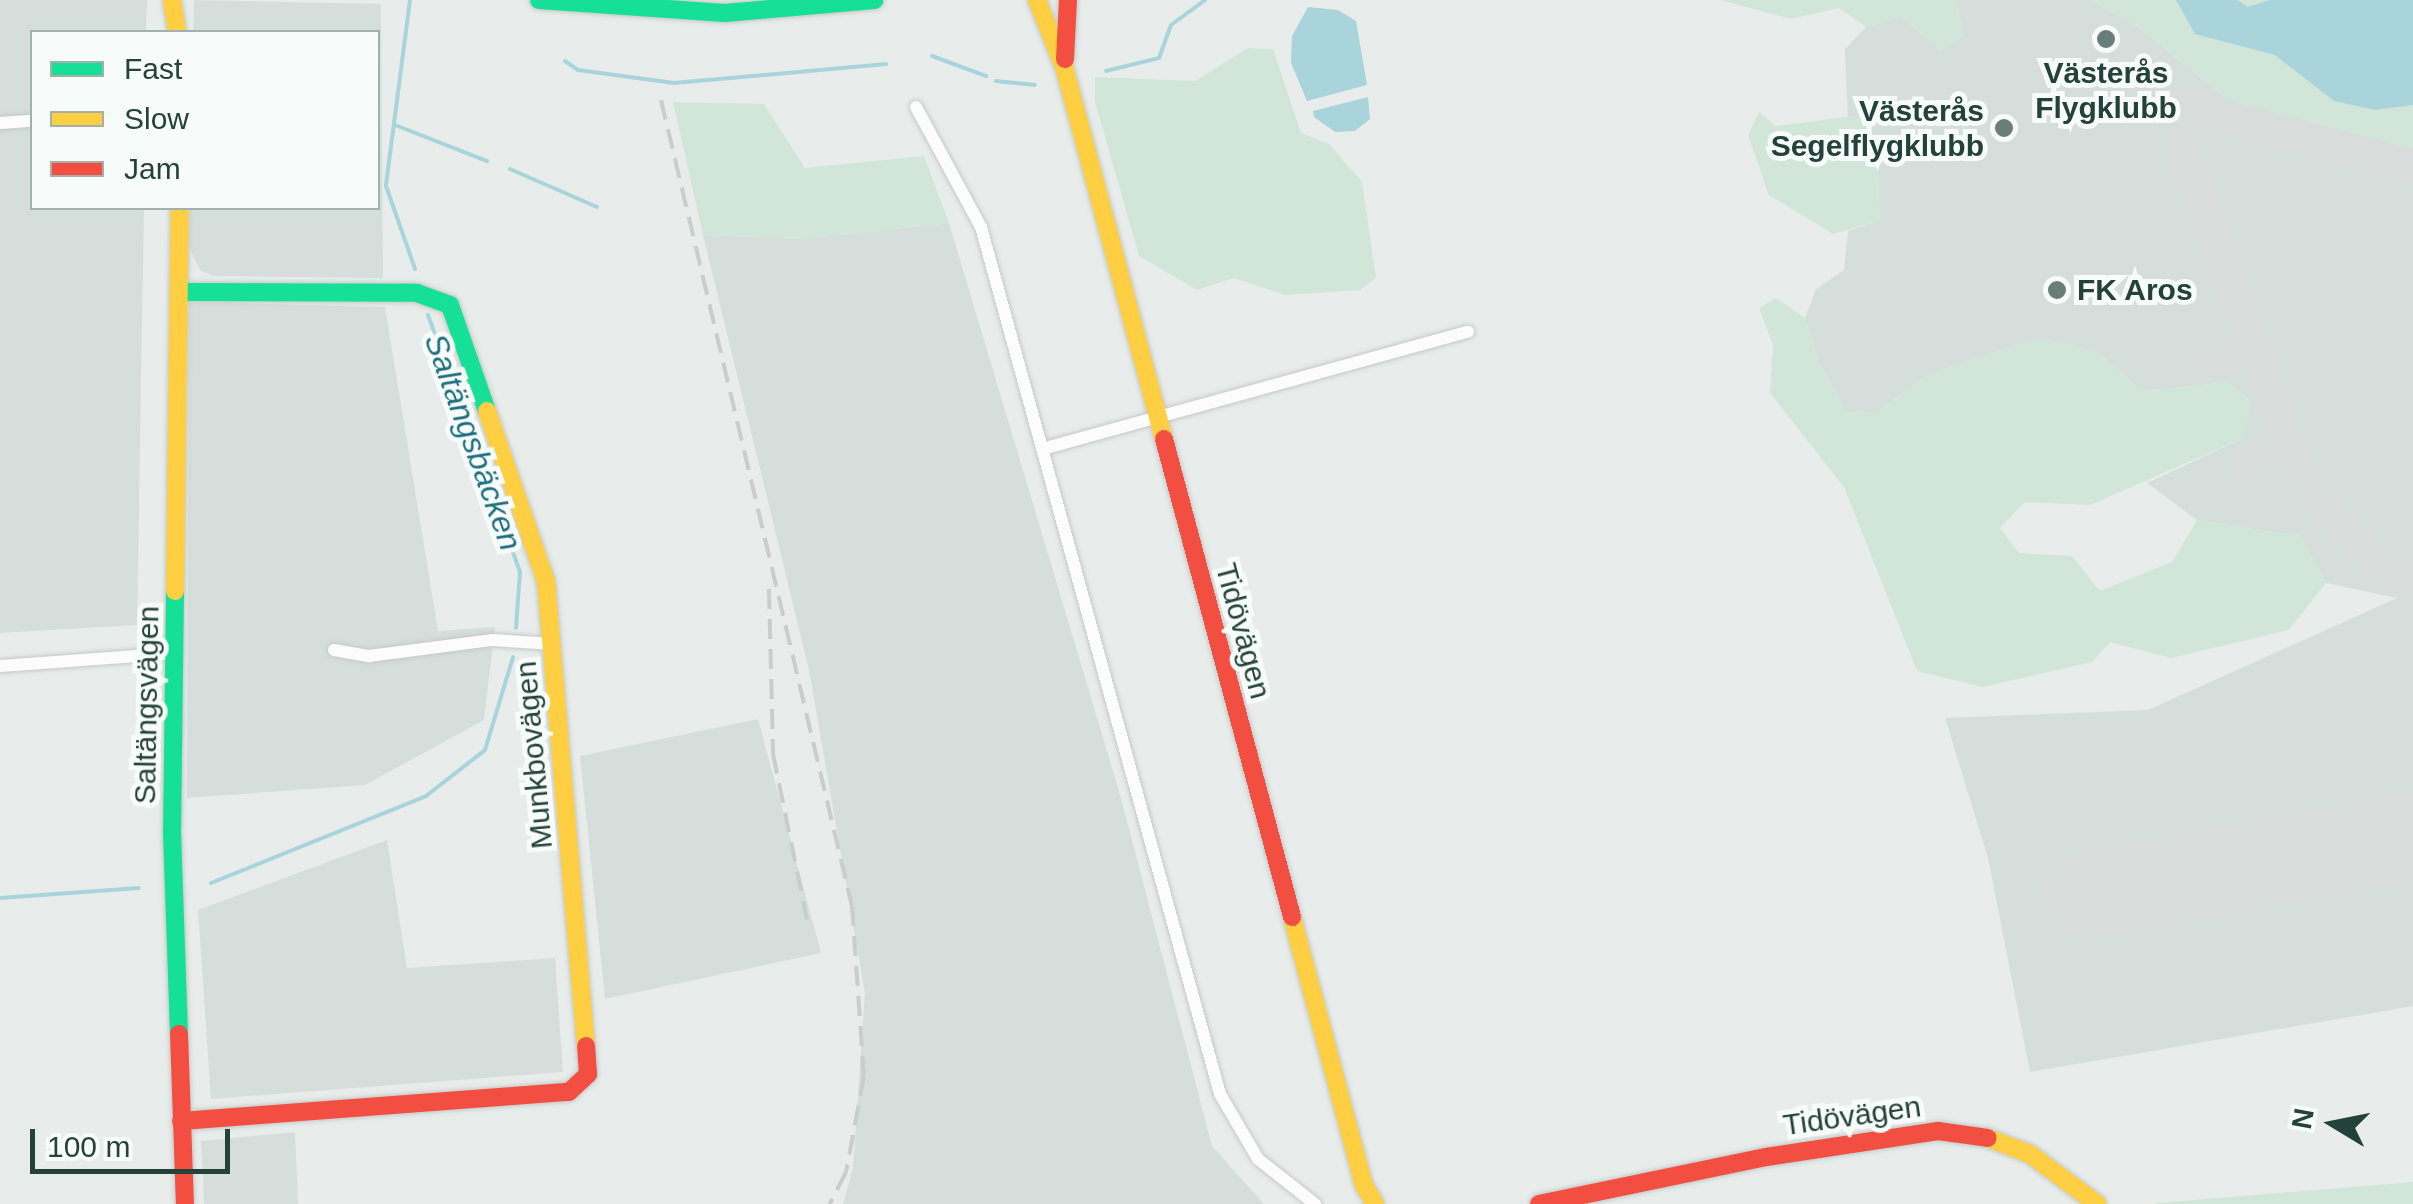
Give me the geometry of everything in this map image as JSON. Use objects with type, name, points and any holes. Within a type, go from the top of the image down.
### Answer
[{"type":"street","points":[[172,0],[178,30]]},
{"type":"street","points":[[178,30],[182,0]]},
{"type":"street","points":[[539,0],[724,13],[874,0]]},
{"type":"street","points":[[1038,0],[1064,0]]},
{"type":"street","name":"Tidövägen","points":[[1038,0],[1064,70],[1364,1185],[1375,1204]]},
{"type":"street","name":"Tidövägen","points":[[1064,0],[1064,70]]},
{"type":"street","points":[[916,108],[975,210],[1220,1094],[1258,1160],[1315,1204]]},
{"type":"street","points":[[0,124],[30,121]]},
{"type":"street","name":"Saltängsvägen","points":[[180,210],[175,653],[185,1204]]},
{"type":"street","name":"Munkbovägen","points":[[179,292],[417,294],[450,305],[546,582],[588,1074],[569,1092],[181,1121]]},
{"type":"street","points":[[1042,449],[1468,332]]},
{"type":"street","points":[[334,650],[369,656],[493,640],[553,644]]},
{"type":"street","points":[[0,666],[175,653]]},
{"type":"street","name":"Tidövägen","points":[[1539,1204],[1766,1157],[1938,1131],[1976,1134],[2030,1154],[2097,1204]]},
{"type":"shaded area","points":[[0,0],[147,0],[146,30],[30,30],[30,210],[144,210],[137,625],[0,633]]},
{"type":"shaded area","points":[[194,0],[381,4],[383,278],[213,276],[200,270],[189,247],[190,210],[380,210],[380,30],[193,30]]},
{"type":"shaded area","points":[[1956,0],[2091,0],[2141,29],[2229,101],[2413,150],[2413,1006],[2030,1072],[1988,858],[1945,718],[2148,710],[2397,598],[2326,583],[2300,536],[2197,520],[2147,483],[2244,438],[2230,382],[2142,391],[2098,352],[2041,338],[1931,373],[1875,413],[1847,412],[1820,365],[1805,318],[1816,289],[1844,270],[1848,231],[1880,220],[1848,120],[1845,49],[1866,27],[1901,16],[1963,37]]},
{"type":"shaded area","points":[[949,223],[1121,798],[1212,1146],[1264,1204],[843,1204],[853,1168],[865,993],[809,670],[703,235],[802,239]]},
{"type":"shaded area","points":[[189,302],[385,307],[438,631],[495,627],[484,720],[365,785],[187,798]]},
{"type":"shaded area","points":[[758,719],[821,953],[605,999],[580,756]]},
{"type":"shaded area","points":[[387,840],[407,968],[555,958],[563,1072],[211,1099],[198,910]]},
{"type":"shaded area","points":[[295,1132],[298,1204],[204,1204],[201,1141]]},
{"type":"green space","points":[[1720,0],[1956,0],[1963,37],[1940,51],[1901,17],[1866,27],[1839,8],[1791,19]]},
{"type":"green space","points":[[2091,0],[2413,0],[2413,150],[2229,101],[2141,29]]},
{"type":"green space","points":[[1248,48],[1273,49],[1301,133],[1329,144],[1362,182],[1376,278],[1360,290],[1285,295],[1234,278],[1197,290],[1139,256],[1095,102],[1095,77],[1195,81]]},
{"type":"green space","points":[[673,102],[764,104],[805,168],[924,156],[949,223],[802,239],[703,235]]},
{"type":"green space","points":[[1759,112],[1776,126],[1860,115],[1878,163],[1880,220],[1833,234],[1769,195],[1748,135]]},
{"type":"green space","points":[[1776,298],[1805,318],[1820,365],[1848,412],[1875,413],[1931,373],[2041,338],[2098,352],[2142,391],[2230,382],[2251,401],[2244,438],[2090,505],[2025,502],[2000,528],[2019,553],[2072,556],[2100,591],[2172,562],[2197,520],[2300,536],[2326,583],[2289,630],[2171,658],[2110,642],[2092,662],[1983,687],[1917,671],[1844,487],[1770,393],[1773,345],[1759,308]]},
{"type":"green space","points":[[2413,1182],[2413,1204],[2154,1204],[2157,1203]]},
{"type":"water","points":[[2176,0],[2237,0],[2248,7],[2270,0],[2413,0],[2413,105],[2375,110],[2334,101],[2275,55],[2195,34]]},
{"type":"water","points":[[1308,7],[1338,10],[1356,21],[1367,85],[1307,101],[1291,63],[1292,36]]},
{"type":"water","points":[[1368,97],[1370,119],[1355,131],[1335,132],[1314,117],[1313,111]]},
{"type":"waterway","name":"Saltängsbäcken","points":[[410,0],[386,186],[415,269]]},
{"type":"waterway","points":[[1106,71],[1159,58],[1171,25],[1205,0]]},
{"type":"waterway","points":[[932,56],[986,76]]},
{"type":"waterway","points":[[565,61],[578,70],[674,83],[886,64]]},
{"type":"waterway","points":[[996,81],[1035,85]]},
{"type":"waterway","name":"Saltängsbäcken","points":[[395,125],[487,161]]},
{"type":"waterway","name":"Saltängsbäcken","points":[[510,169],[597,207]]},
{"type":"waterway","name":"Saltängsbäcken","points":[[428,315],[520,572],[516,628]]},
{"type":"waterway","name":"Saltängsbäcken","points":[[211,883],[426,796],[485,750],[513,657]]},
{"type":"waterway","name":"Saltängsbäcken","points":[[0,898],[139,888]]},
{"type":"taxiway","points":[[2179,105],[2413,167]]},
{"type":"taxiway","points":[[2182,144],[2286,442],[2321,504],[2381,564],[2413,587]]},
{"type":"taxiway","points":[[2210,362],[2252,345]]},
{"type":"taxiway","points":[[2246,466],[2289,446]]},
{"type":"runway","points":[[2089,895],[2413,836]]},
{"type":"railway","points":[[661,100],[852,906],[864,1076],[846,1172],[830,1204]]},
{"type":"railway","points":[[769,589],[773,754],[807,920]]},
{"type":"traffic: fast","points":[[539,0],[725,13],[874,0]]},
{"type":"traffic: fast","points":[[179,292],[417,293],[450,305],[487,411]]},
{"type":"traffic: fast","points":[[175,591],[172,833],[179,1034]]},
{"type":"traffic: slow","points":[[172,0],[177,30]]},
{"type":"traffic: slow","points":[[1037,0],[1065,70],[1164,439]]},
{"type":"traffic: slow","points":[[175,591],[180,210]]},
{"type":"traffic: slow","points":[[487,411],[546,581],[586,1046]]},
{"type":"traffic: slow","points":[[1292,917],[1364,1185],[1375,1204]]},
{"type":"traffic: slow","points":[[1988,1138],[2030,1154],[2097,1204]]},
{"type":"traffic: jam","points":[[1065,59],[1068,0]]},
{"type":"traffic: jam","points":[[1164,439],[1292,917]]},
{"type":"traffic: jam","points":[[179,1034],[185,1204]]},
{"type":"traffic: jam","points":[[181,1121],[569,1092],[588,1074],[586,1046]]},
{"type":"traffic: jam","points":[[1539,1204],[1766,1157],[1938,1131],[1988,1138]]},
{"type":"place","name":"Västerås Flygklubb","points":[[2106,39]]},
{"type":"place","name":"Västerås Segelflygklubb","points":[[2004,128]]},
{"type":"place","name":"FK Aros","points":[[2057,290]]}]
